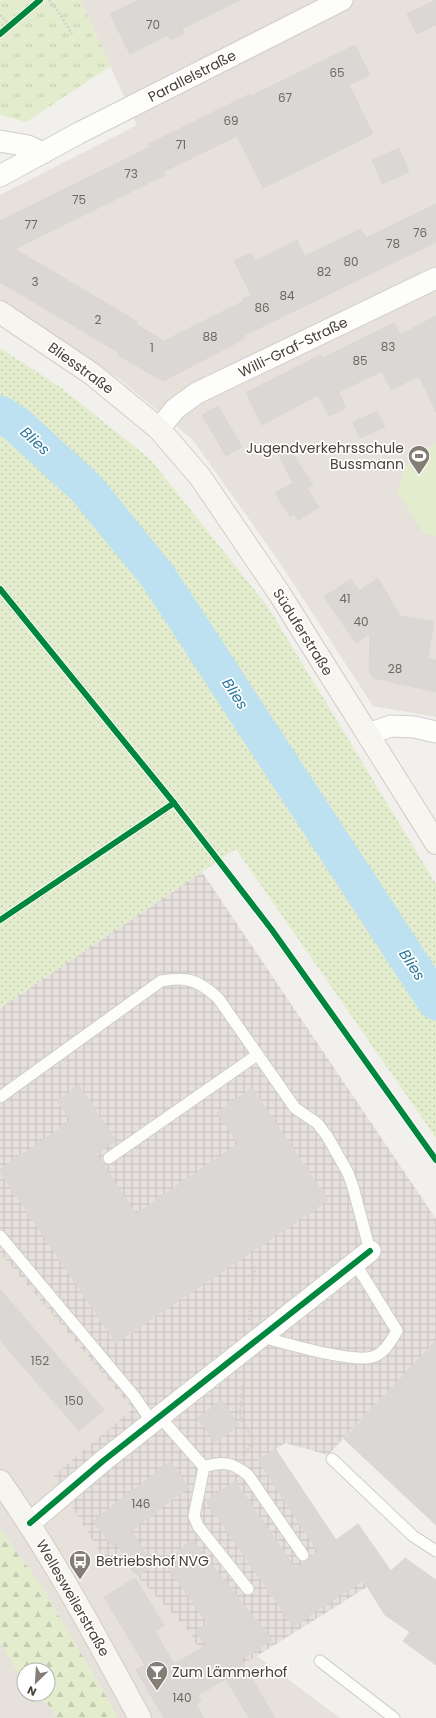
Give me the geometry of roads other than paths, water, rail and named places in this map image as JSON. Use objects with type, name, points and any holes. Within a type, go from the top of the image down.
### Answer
[{"type":"main road","name":"Bliesstraße","points":[[0,312],[92,374],[159,429]]},
{"type":"main road","name":"Süduferstraße","points":[[159,429],[201,478],[279,593],[436,844]]},
{"type":"main road","name":"Wellesweilerstraße","points":[[0,1481],[30,1523],[80,1606],[140,1718]]},
{"type":"street","name":"Parallelstraße","points":[[0,176],[342,0]]},
{"type":"street","points":[[0,142],[28,146],[43,153]]},
{"type":"street","name":"Willi-Graf-Straße","points":[[159,429],[175,410],[197,393],[436,278]]},
{"type":"street","points":[[368,734],[391,726],[414,727],[436,732]]},
{"type":"street","points":[[30,1523],[102,1462],[362,1257]]},
{"type":"lane","points":[[0,1096],[161,981],[178,978],[204,985],[218,998],[295,1108],[317,1123],[327,1136],[348,1173],[353,1187],[362,1257],[397,1331],[387,1348],[372,1357],[348,1358],[262,1337]]},
{"type":"lane","points":[[109,1158],[258,1055]]},
{"type":"lane","points":[[0,1236],[134,1396],[204,1467]]},
{"type":"lane","points":[[332,1459],[413,1536],[436,1551]]},
{"type":"lane","points":[[204,1467],[226,1463],[236,1466],[248,1474],[303,1555]]},
{"type":"lane","points":[[204,1467],[194,1516],[198,1526],[248,1589]]},
{"type":"lane","points":[[320,1661],[394,1718]]},
{"type":"waterway","name":"Blies","points":[[0,414],[16,424],[86,488],[157,575],[436,1002]]},
{"type":"place","name":"Jugendverkehrsschule Bussmann","points":[[419,476]]},
{"type":"place","name":"Betriebshof NVG","points":[[80,1580]]},
{"type":"place","name":"Zum Lämmerhof","points":[[157,1692]]}]
